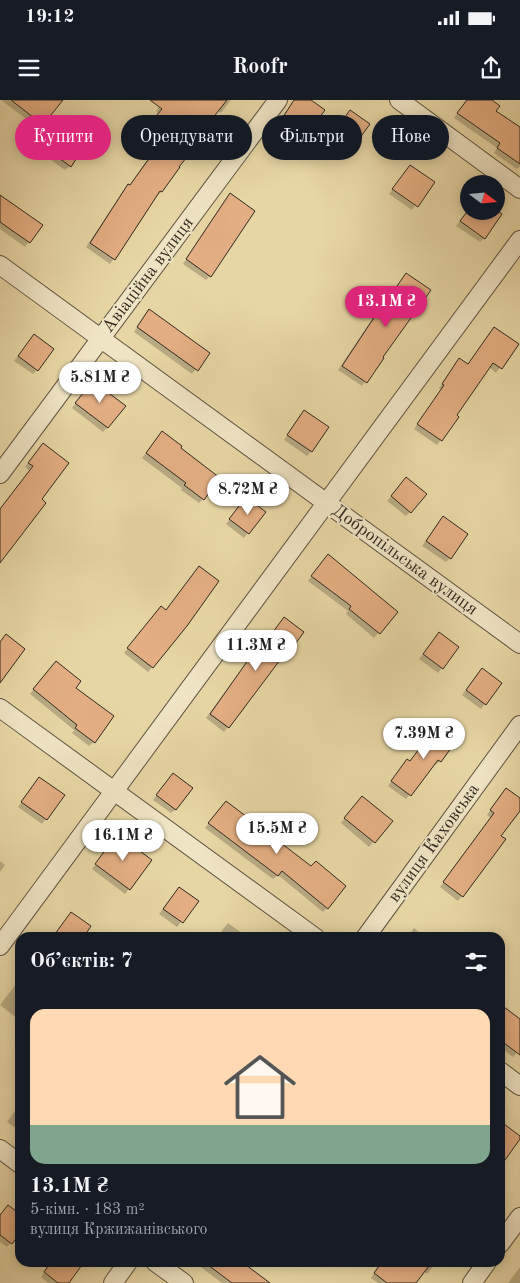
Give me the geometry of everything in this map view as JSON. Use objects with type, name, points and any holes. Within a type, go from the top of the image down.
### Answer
[{"type":"street","name":"Авіаційна вулиця","points":[[0,474],[278,100]]},
{"type":"street","points":[[399,100],[520,188]]},
{"type":"street","points":[[0,946],[520,240]]},
{"type":"street","name":"Добропільська вулиця","points":[[0,265],[520,644]]},
{"type":"street","points":[[0,708],[308,932]]},
{"type":"street","name":"вулиця Каховська","points":[[369,932],[520,725]]},
{"type":"street","points":[[505,1076],[520,1086]]},
{"type":"street","points":[[0,1149],[15,1160]]},
{"type":"street","points":[[505,1237],[520,1217]]},
{"type":"street","points":[[113,1283],[124,1267]]},
{"type":"street","points":[[163,1267],[184,1283]]},
{"type":"street","points":[[472,1283],[483,1267]]},
{"type":"building","points":[[11,100],[63,100],[51,115],[30,115]]},
{"type":"building","points":[[150,100],[227,100],[215,115],[157,115],[162,109]]},
{"type":"building","points":[[294,100],[311,100],[325,110],[321,115],[284,115]]},
{"type":"building","points":[[467,100],[492,100],[500,106],[496,111],[520,127],[520,164],[497,148],[500,143],[457,113]]},
{"type":"building","points":[[350,110],[357,115],[346,115]]},
{"type":"building","points":[[362,118],[370,124],[362,135]]},
{"type":"building","points":[[62,160],[75,160],[71,167]]},
{"type":"building","points":[[148,160],[184,160],[162,192],[160,191],[115,260],[90,243],[128,184],[130,185]]},
{"type":"building","points":[[410,165],[435,182],[418,207],[392,189]]},
{"type":"building","points":[[230,193],[255,211],[211,277],[186,259]]},
{"type":"building","points":[[0,195],[43,225],[30,243],[0,222]]},
{"type":"building","points":[[461,220],[498,220],[485,239]]},
{"type":"building","points":[[406,273],[431,290],[383,357],[367,383],[342,366]]},
{"type":"building","points":[[149,309],[210,353],[198,371],[137,327]]},
{"type":"building","points":[[494,327],[519,344],[502,369],[493,363],[457,415],[459,417],[442,441],[417,424],[444,385],[442,384],[459,358],[468,364]]},
{"type":"building","points":[[34,334],[54,349],[38,371],[18,356]]},
{"type":"building","points":[[93,381],[126,406],[108,428],[75,403]]},
{"type":"building","points":[[304,410],[329,427],[312,452],[287,435]]},
{"type":"building","points":[[162,431],[220,478],[204,500],[184,485],[186,483],[146,453]]},
{"type":"building","points":[[43,443],[69,463],[42,499],[46,503],[0,563],[0,509],[33,466],[28,463]]},
{"type":"building","points":[[406,477],[427,494],[411,513],[391,496]]},
{"type":"building","points":[[246,497],[266,512],[249,534],[229,519]]},
{"type":"building","points":[[443,516],[468,534],[451,559],[426,541]]},
{"type":"building","points":[[328,554],[398,612],[380,634],[349,609],[351,606],[311,576]]},
{"type":"building","points":[[199,566],[219,581],[187,626],[153,668],[127,648],[161,606],[166,610]]},
{"type":"building","points":[[284,617],[304,632],[288,654],[286,652],[229,728],[210,714],[251,656],[254,658]]},
{"type":"building","points":[[439,632],[459,647],[443,669],[423,654]]},
{"type":"building","points":[[6,634],[25,649],[0,683],[0,642]]},
{"type":"building","points":[[56,661],[81,681],[76,688],[114,716],[95,743],[75,728],[77,725],[33,689]]},
{"type":"building","points":[[482,668],[502,683],[486,705],[466,690]]},
{"type":"building","points":[[437,725],[457,740],[441,762],[438,760],[411,796],[391,781],[407,759],[410,761]]},
{"type":"building","points":[[173,773],[193,788],[176,810],[156,795]]},
{"type":"building","points":[[39,777],[65,795],[47,820],[21,802]]},
{"type":"building","points":[[506,788],[520,798],[520,811],[501,836],[506,839],[463,897],[443,882],[494,813],[490,810]]},
{"type":"building","points":[[362,796],[393,821],[375,843],[344,818]]},
{"type":"building","points":[[226,801],[311,866],[316,861],[346,886],[328,909],[282,871],[278,876],[208,823]]},
{"type":"building","points":[[117,834],[152,860],[130,890],[95,864]]},
{"type":"building","points":[[179,887],[199,901],[183,923],[163,909]]},
{"type":"building","points":[[71,912],[91,926],[87,932],[56,932]]},
{"type":"building","points":[[505,1008],[520,1019],[520,1055],[505,1044]]},
{"type":"building","points":[[505,1125],[520,1136],[520,1139],[505,1160]]},
{"type":"building","points":[[8,1205],[15,1210],[15,1240],[12,1244],[0,1235],[0,1215]]},
{"type":"building","points":[[48,1267],[80,1267],[69,1283],[58,1283],[44,1272]]},
{"type":"building","points":[[211,1267],[249,1267],[270,1283],[232,1283]]},
{"type":"building","points":[[378,1267],[428,1267],[416,1283],[387,1283],[374,1273]]}]
